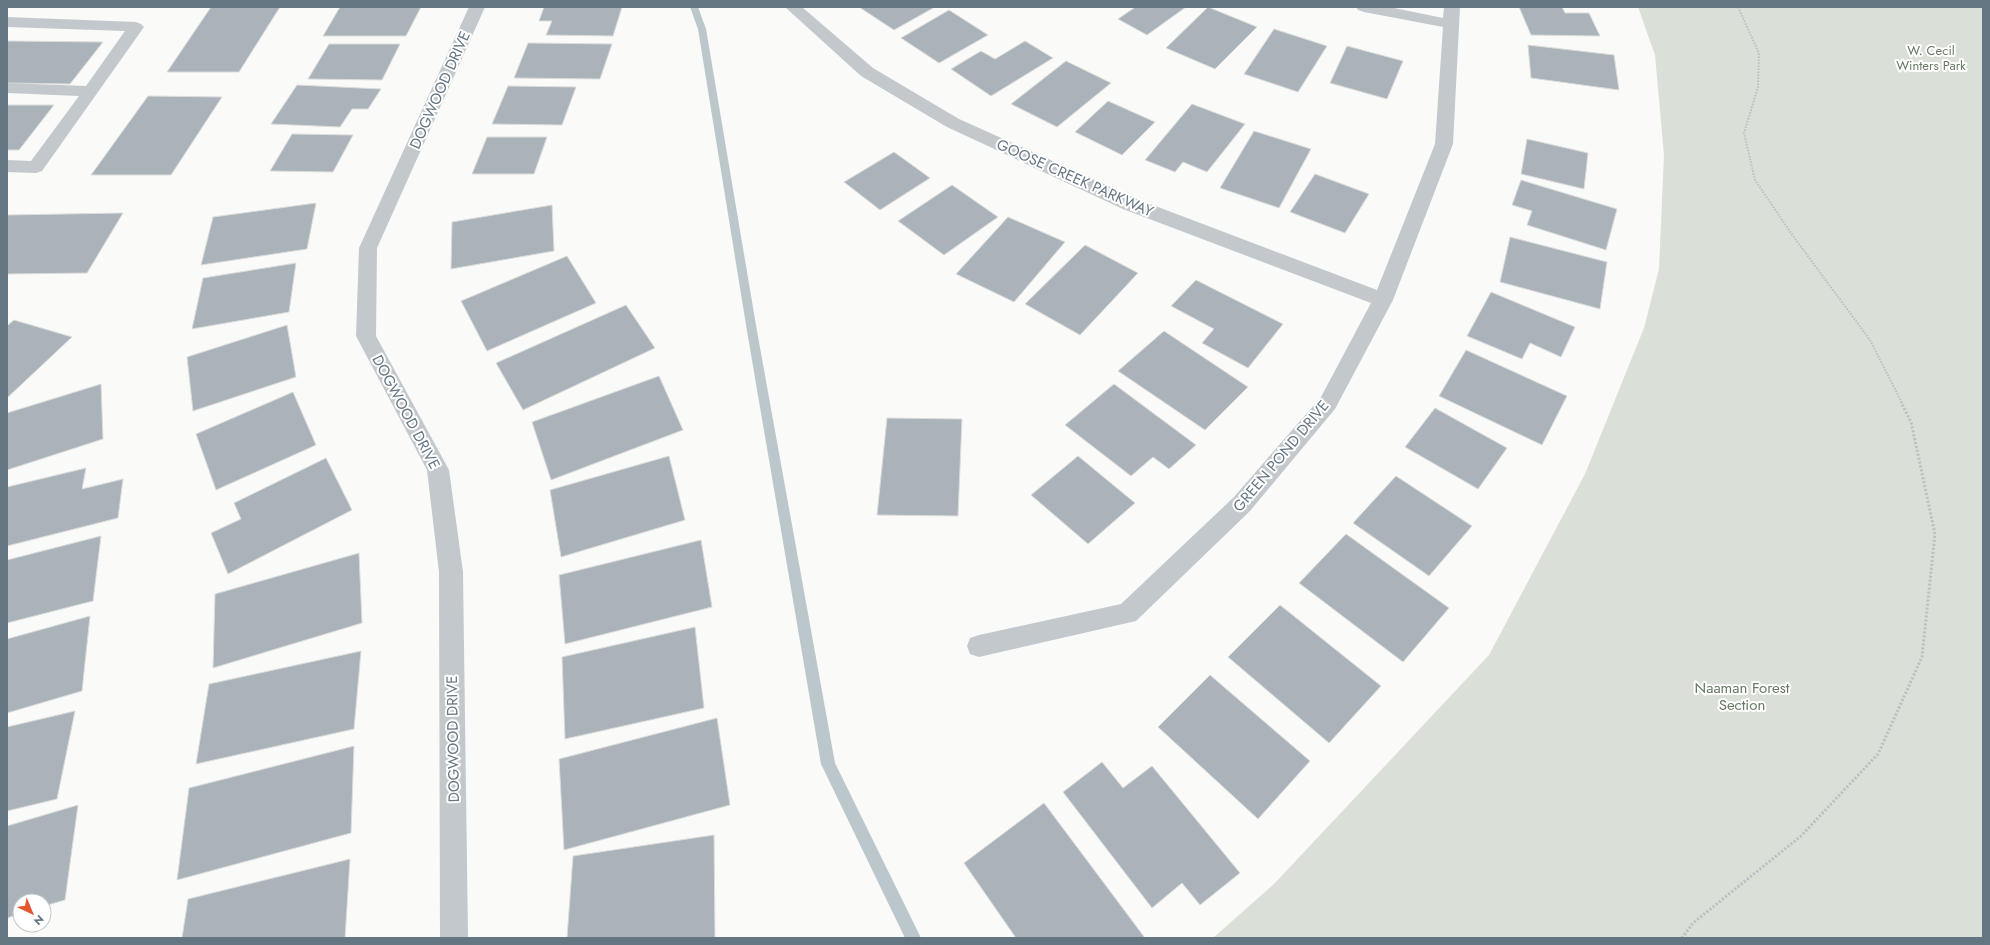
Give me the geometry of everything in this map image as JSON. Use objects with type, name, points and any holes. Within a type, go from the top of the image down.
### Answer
[{"type":"street","name":"DOGWOOD DRIVE","points":[[454,938],[451,572],[438,470],[366,336],[368,248],[477,7]]},
{"type":"street","name":"GOOSE CREEK PARKWAY","points":[[793,7],[867,72],[952,123],[1130,204],[1383,300]]},
{"type":"street","points":[[1364,7],[1452,16]]},
{"type":"street","name":"GREEN POND DRIVE","points":[[979,646],[1128,614],[1242,504],[1328,402],[1383,300],[1444,144],[1452,16]]},
{"type":"lane","points":[[7,22],[136,27],[36,167],[7,166]]},
{"type":"lane","points":[[7,88],[89,91]]},
{"type":"path","points":[[1682,938],[1693,923],[1801,836],[1878,754],[1922,657],[1935,534],[1911,422],[1870,340],[1793,236],[1755,180],[1744,133],[1758,87],[1759,53],[1738,7]]},
{"type":"green space","name":"Naaman Forest Section","points":[[1638,7],[1983,7],[1983,938],[1213,938],[1275,883],[1489,655],[1585,474],[1644,328],[1659,269],[1664,155],[1655,55]]},
{"type":"building","points":[[211,7],[280,7],[239,72],[167,72]]},
{"type":"building","points":[[340,7],[421,7],[406,36],[323,36]]},
{"type":"building","points":[[544,7],[622,7],[613,36],[546,35],[552,21],[539,21]]},
{"type":"building","points":[[859,7],[935,7],[894,30]]},
{"type":"building","points":[[1132,7],[1186,7],[1147,35],[1118,19],[1134,8]]},
{"type":"building","points":[[1208,7],[1257,27],[1215,69],[1166,48]]},
{"type":"building","points":[[1519,7],[1562,7],[1565,13],[1589,13],[1600,36],[1531,35]]},
{"type":"building","points":[[949,10],[988,35],[939,63],[901,38]]},
{"type":"building","points":[[1274,29],[1327,46],[1298,92],[1244,74]]},
{"type":"building","points":[[7,41],[103,42],[70,84],[7,83]]},
{"type":"building","points":[[1025,41],[1053,58],[991,96],[951,69],[981,51],[995,59]]},
{"type":"building","points":[[528,43],[612,44],[600,79],[514,78]]},
{"type":"building","points":[[329,44],[400,44],[382,80],[308,79]]},
{"type":"building","points":[[1528,45],[1614,55],[1619,90],[1531,78]]},
{"type":"building","points":[[1347,46],[1403,61],[1387,99],[1330,83]]},
{"type":"building","points":[[1066,61],[1111,83],[1057,127],[1011,104]]},
{"type":"building","points":[[297,85],[381,89],[368,109],[352,109],[340,127],[271,124]]},
{"type":"building","points":[[508,86],[576,87],[562,125],[492,124]]},
{"type":"building","points":[[148,96],[222,97],[171,175],[91,175]]},
{"type":"building","points":[[1108,101],[1155,122],[1122,155],[1075,132]]},
{"type":"building","points":[[1192,104],[1245,124],[1207,172],[1183,162],[1175,172],[1145,160]]},
{"type":"building","points":[[7,105],[54,105],[19,150],[7,150]]},
{"type":"building","points":[[1254,131],[1311,149],[1279,208],[1220,188]]},
{"type":"building","points":[[292,134],[353,135],[333,172],[270,171]]},
{"type":"building","points":[[487,137],[547,137],[534,174],[472,174]]},
{"type":"building","points":[[1527,139],[1588,153],[1584,189],[1521,174]]},
{"type":"building","points":[[894,152],[930,178],[880,210],[844,182]]},
{"type":"building","points":[[1315,174],[1369,194],[1345,233],[1290,212]]},
{"type":"building","points":[[1521,180],[1617,209],[1606,250],[1527,225],[1532,211],[1512,205]]},
{"type":"building","points":[[952,185],[998,217],[944,255],[898,221]]},
{"type":"building","points":[[316,203],[307,249],[201,265],[213,217]]},
{"type":"building","points":[[552,205],[554,251],[451,269],[452,222]]},
{"type":"building","points":[[123,213],[87,273],[7,274],[7,215]]},
{"type":"building","points":[[1008,217],[1065,242],[1014,302],[956,274]]},
{"type":"building","points":[[1510,237],[1607,262],[1600,309],[1500,282]]},
{"type":"building","points":[[1085,245],[1138,273],[1080,335],[1025,304]]},
{"type":"building","points":[[567,256],[596,303],[487,351],[461,301]]},
{"type":"building","points":[[296,263],[289,312],[192,329],[203,278]]},
{"type":"building","points":[[1196,280],[1283,324],[1248,368],[1202,343],[1214,329],[1171,306]]},
{"type":"building","points":[[1491,292],[1575,327],[1561,357],[1530,343],[1522,359],[1467,336]]},
{"type":"building","points":[[626,305],[655,348],[523,410],[496,363]]},
{"type":"building","points":[[14,320],[72,337],[7,398],[7,326]]},
{"type":"building","points":[[287,325],[296,377],[193,411],[187,357]]},
{"type":"building","points":[[1164,331],[1248,387],[1205,430],[1118,371]]},
{"type":"building","points":[[1466,350],[1567,396],[1542,445],[1439,396]]},
{"type":"building","points":[[659,376],[683,430],[551,480],[532,422]]},
{"type":"building","points":[[101,384],[103,439],[7,470],[7,413]]},
{"type":"building","points":[[1114,384],[1196,445],[1169,469],[1153,457],[1131,476],[1065,425]]},
{"type":"building","points":[[293,392],[316,445],[216,490],[196,434]]},
{"type":"building","points":[[1435,408],[1507,448],[1478,489],[1405,447]]},
{"type":"building","points":[[887,418],[962,419],[958,516],[877,515]]},
{"type":"building","points":[[669,456],[685,520],[561,557],[550,490]]},
{"type":"building","points":[[1078,456],[1135,503],[1088,544],[1031,495]]},
{"type":"building","points":[[326,458],[352,510],[228,574],[211,533],[241,519],[234,503]]},
{"type":"building","points":[[86,468],[82,489],[123,479],[118,518],[7,546],[7,487]]},
{"type":"building","points":[[1396,476],[1472,526],[1429,576],[1353,523]]},
{"type":"building","points":[[1346,534],[1449,608],[1403,662],[1299,583]]},
{"type":"building","points":[[101,536],[93,601],[7,623],[7,560]]},
{"type":"building","points":[[701,540],[712,607],[565,644],[559,575]]},
{"type":"building","points":[[359,553],[362,623],[213,668],[215,594]]},
{"type":"building","points":[[1280,605],[1381,686],[1329,743],[1228,657]]},
{"type":"building","points":[[90,616],[82,691],[7,713],[7,639]]},
{"type":"building","points":[[695,627],[704,708],[565,739],[562,657]]},
{"type":"building","points":[[361,651],[354,729],[196,764],[209,684]]},
{"type":"building","points":[[1210,675],[1310,761],[1258,819],[1158,727]]},
{"type":"building","points":[[75,711],[57,799],[7,811],[7,727]]},
{"type":"building","points":[[717,718],[730,805],[564,850],[559,759]]},
{"type":"building","points":[[354,746],[351,833],[177,880],[189,788]]},
{"type":"building","points":[[1102,762],[1123,788],[1152,766],[1240,873],[1200,905],[1182,883],[1152,908],[1063,792]]},
{"type":"building","points":[[1044,803],[1145,938],[1016,938],[964,863]]},
{"type":"building","points":[[78,805],[65,900],[52,904],[52,893],[12,893],[12,916],[7,918],[7,826]]},
{"type":"building","points":[[714,835],[715,938],[567,938],[573,856]]},
{"type":"building","points":[[350,859],[345,938],[182,938],[188,899]]},
{"type":"waterway","points":[[694,7],[702,29],[752,331],[828,764],[913,938]]},
{"type":"park label","name":"W. Cecil Winters Park","points":[[1931,58]]}]
